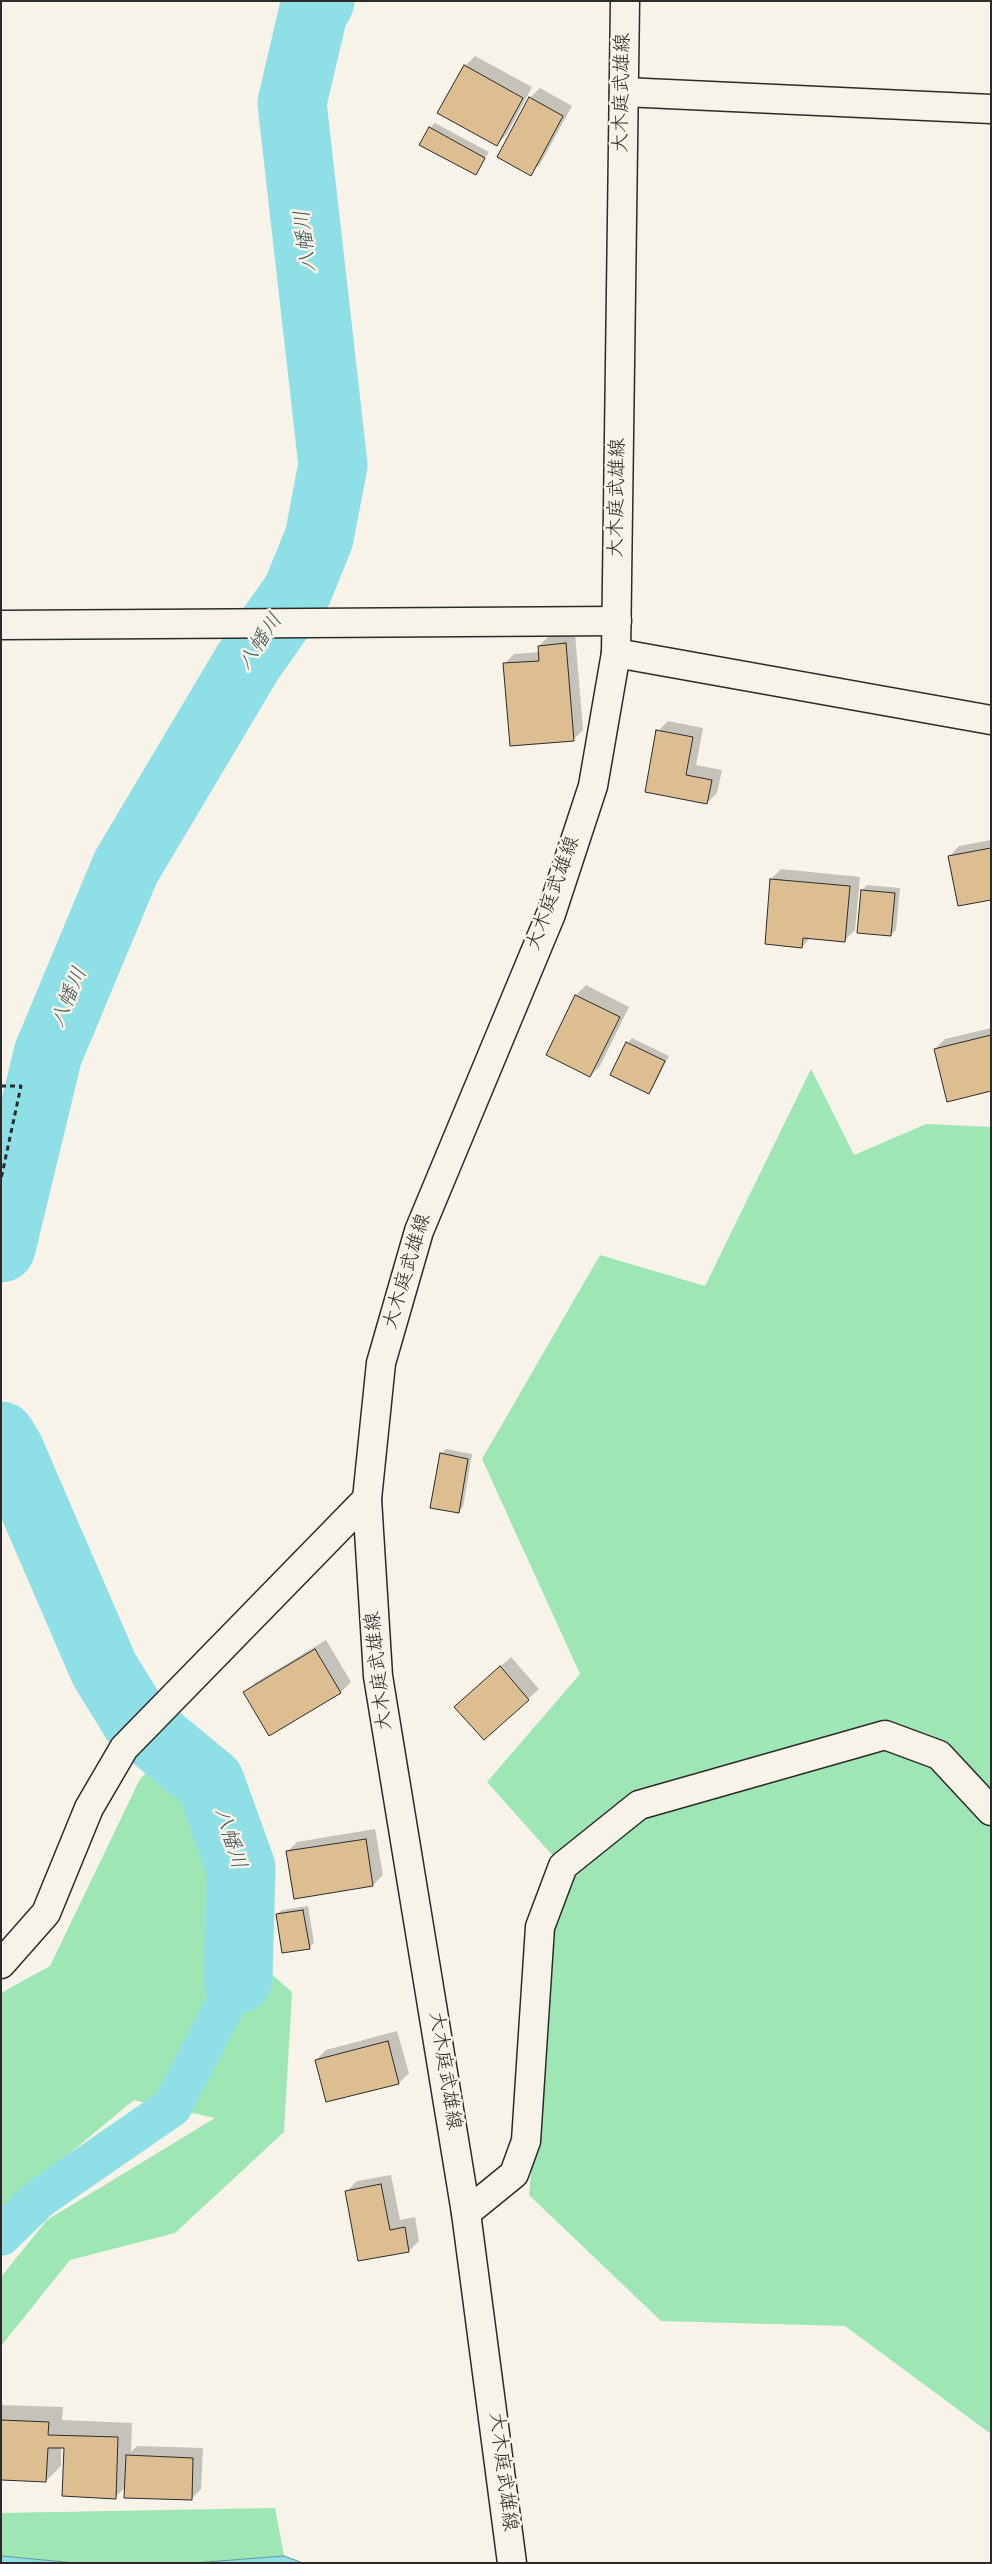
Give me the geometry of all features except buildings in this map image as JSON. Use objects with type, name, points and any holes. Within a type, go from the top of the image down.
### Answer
[{"type":"street","name":"大木庭武雄線","points":[[512,2563],[466,2213],[378,1676],[367,1499],[381,1363],[419,1231],[551,914],[593,786],[616,654],[625,1]]},
{"type":"street","points":[[624,92],[991,109]]},
{"type":"street","points":[[1,625],[617,621]]},
{"type":"street","points":[[616,654],[991,720]]},
{"type":"street","points":[[1,1964],[46,1913],[89,1808],[124,1748],[367,1499]]},
{"type":"street","points":[[466,2213],[514,2174],[526,2142],[540,1926],[563,1866],[639,1804],[885,1735],[939,1755],[991,1811]]},
{"type":"path","points":[[1,1086],[20,1086],[1,1179]]},
{"type":"green space","points":[[811,1069],[854,1155],[926,1124],[991,1127],[991,2434],[845,2326],[661,2321],[529,2195],[561,1865],[487,1782],[580,1674],[482,1459],[600,1255],[705,1286]]},
{"type":"green space","points":[[194,1729],[237,1766],[260,1964],[292,1992],[284,2132],[175,2233],[70,2260],[1,2346],[1,2277],[47,2220],[215,2118],[134,2100],[1,2210],[1,1993],[50,1966],[140,1779]]},
{"type":"green space","points":[[275,2508],[284,2556],[193,2563],[76,2563],[1,2556],[1,2513]]},
{"type":"water","points":[[1,2556],[76,2563],[1,2563]]},
{"type":"water","points":[[284,2556],[303,2563],[193,2563]]},
{"type":"waterway","name":"八幡川","points":[[1,1248],[48,1054],[126,867],[248,662],[297,592],[319,538],[333,465],[292,103],[313,13],[320,1]]},
{"type":"waterway","name":"八幡川","points":[[1,1436],[9,1449],[104,1669],[136,1721],[210,1782],[241,1868],[238,1979]]},
{"type":"waterway","name":"八幡川","points":[[1,2236],[40,2198],[172,2107],[238,1979]]}]
